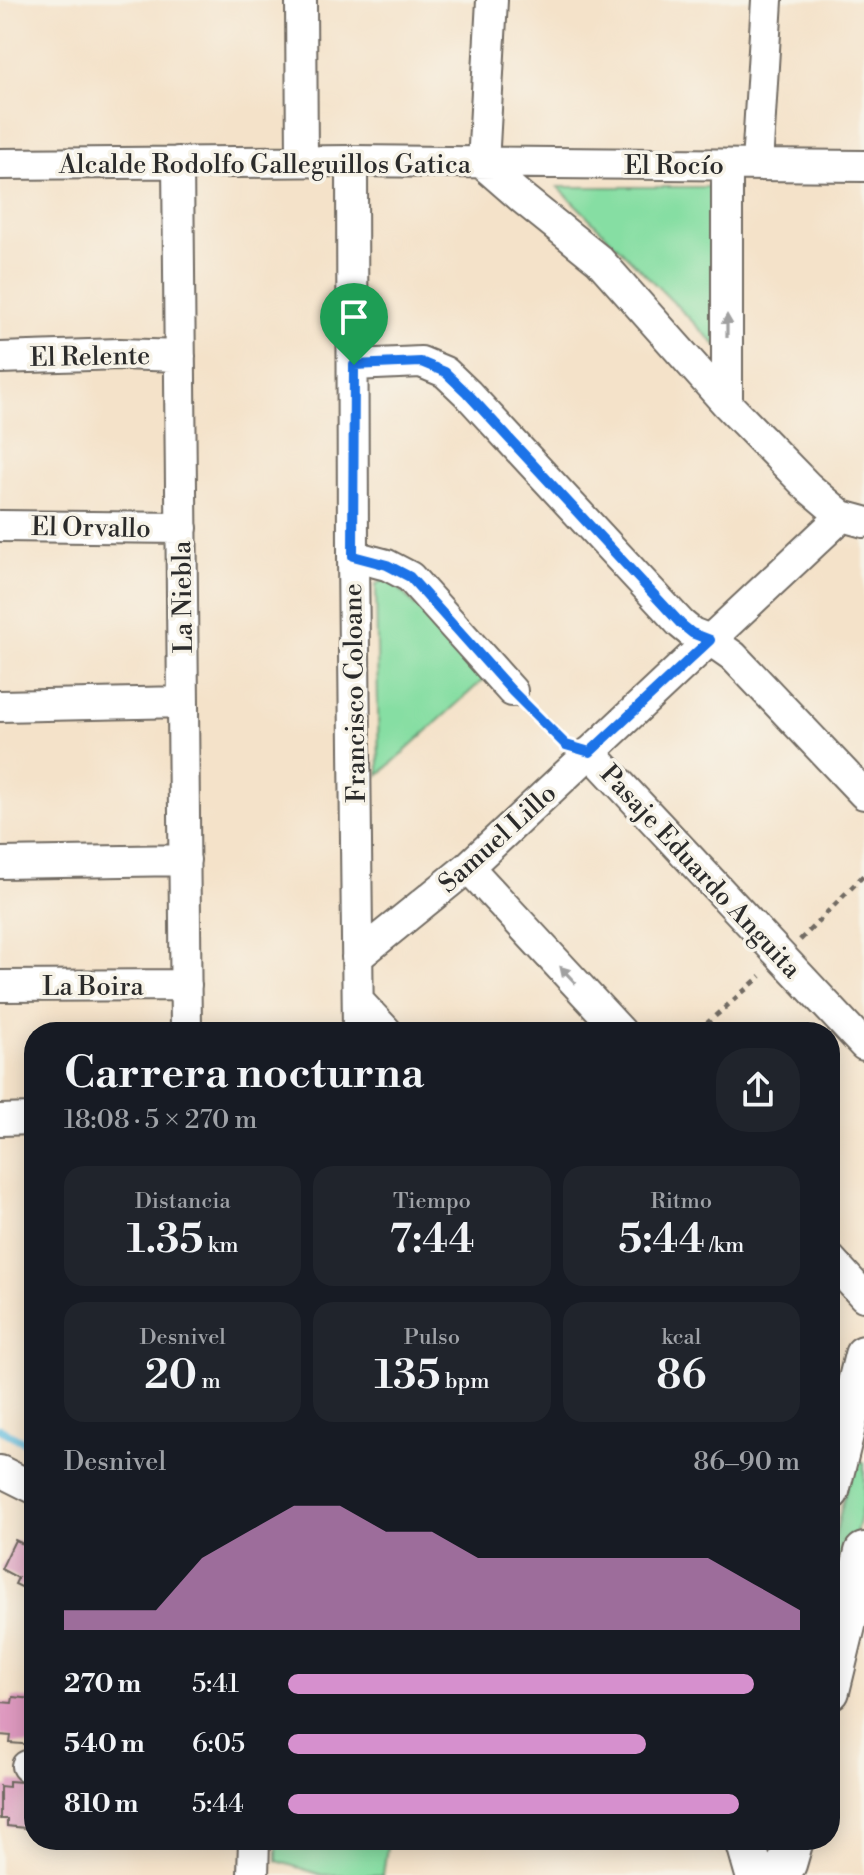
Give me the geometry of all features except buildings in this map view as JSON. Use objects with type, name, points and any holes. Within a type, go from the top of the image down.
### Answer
[{"type":"main road","points":[[840,1444],[849,1401],[864,1355]]},
{"type":"main road","points":[[840,1650],[864,1552]]},
{"type":"street","points":[[301,0],[302,161]]},
{"type":"street","points":[[483,164],[492,0]]},
{"type":"street","points":[[727,404],[742,166],[767,0]]},
{"type":"street","name":"Alcalde Rodolfo Galleguillos Gatica","points":[[0,164],[302,161],[483,164],[599,260],[727,404],[808,487],[853,519],[864,540]]},
{"type":"street","name":"Francisco Coloane","points":[[352,161],[358,1022]]},
{"type":"street","name":"La Niebla","points":[[178,162],[186,1022]]},
{"type":"street","name":"El Rocío","points":[[483,164],[864,166]]},
{"type":"street","name":"El Relente","points":[[0,358],[119,354],[180,356]]},
{"type":"street","points":[[354,365],[421,362],[445,372],[681,624],[733,656],[864,794]]},
{"type":"street","name":"Samuel Lillo","points":[[357,957],[468,867],[710,640],[853,519]]},
{"type":"street","name":"El Orvallo","points":[[0,526],[182,528]]},
{"type":"street","points":[[353,556],[387,565],[410,577],[512,691]]},
{"type":"street","points":[[0,706],[183,702]]},
{"type":"street","name":"Pasaje Eduardo Anguita","points":[[590,752],[864,1045]]},
{"type":"street","points":[[0,863],[185,860]]},
{"type":"street","points":[[468,867],[612,1022]]},
{"type":"street","name":"La Boira","points":[[0,986],[186,985]]},
{"type":"street","points":[[358,1001],[378,1022]]},
{"type":"street","points":[[0,1120],[24,1119]]},
{"type":"street","points":[[840,1270],[864,1296]]},
{"type":"street","points":[[0,1471],[24,1483]]},
{"type":"street","points":[[253,1875],[254,1850]]},
{"type":"path","name":"Pasaje Eduardo Anguita","points":[[512,691],[566,745],[590,752]]},
{"type":"green space","points":[[558,187],[716,187],[720,349]]},
{"type":"green space","points":[[389,578],[484,679],[379,775],[376,584]]},
{"type":"green space","points":[[853,1460],[864,1462],[864,1500],[840,1600],[840,1514]]},
{"type":"green space","points":[[277,1850],[387,1850],[383,1875],[322,1875],[277,1861]]},
{"type":"waterway","points":[[0,1429],[24,1442]]},
{"type":"route","points":[[421,362],[445,372],[681,624],[692,633],[710,640],[590,752],[566,745],[512,691],[410,577],[387,565],[353,556],[354,365],[421,362]]}]
